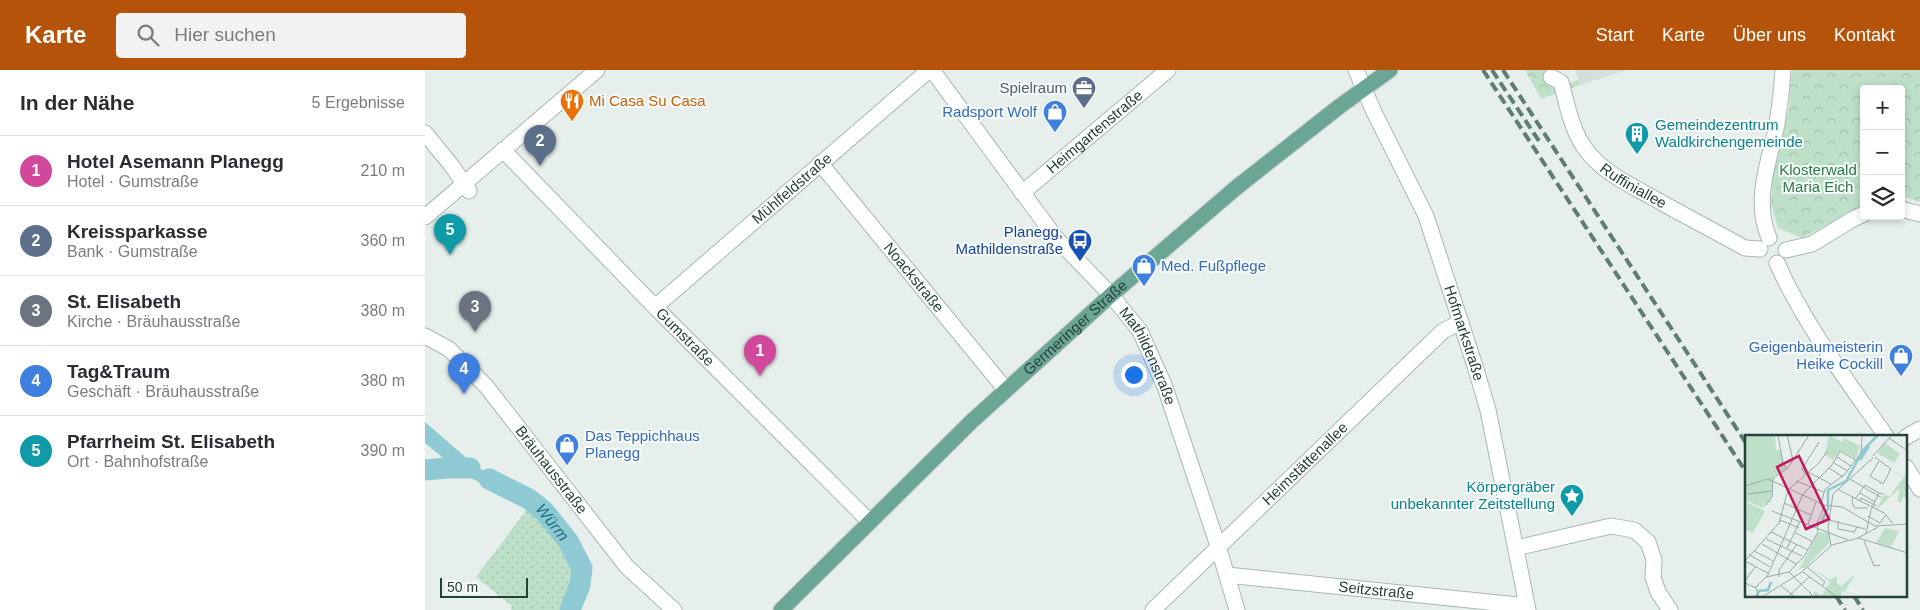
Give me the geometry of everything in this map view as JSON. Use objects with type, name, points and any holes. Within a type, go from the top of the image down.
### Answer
[{"type":"main road","name":"Germeringer Straße","points":[[786,609],[870,522],[1007,390],[1111,295],[1237,187],[1390,70]]},
{"type":"street","points":[[425,217],[466,187],[503,150],[597,70]]},
{"type":"street","name":"Mühlfeldstraße","points":[[655,307],[930,70]]},
{"type":"street","name":"Mathildenstraße","points":[[930,70],[1057,238],[1111,295],[1140,331],[1165,387],[1218,546],[1237,610]]},
{"type":"street","name":"Heimgartenstraße","points":[[1022,194],[1168,70]]},
{"type":"street","name":"Hofmarkstraße","points":[[1356,70],[1363,89],[1426,216],[1461,322],[1488,410],[1527,608]]},
{"type":"street","points":[[1765,244],[1763,182],[1777,124],[1783,70]]},
{"type":"street","name":"Ruffiniallee","points":[[1551,77],[1561,82],[1571,121],[1583,147],[1611,173],[1745,248],[1781,240],[1787,250]]},
{"type":"street","points":[[425,133],[452,166],[466,187]]},
{"type":"street","name":"Gumstraße","points":[[503,150],[655,307],[870,522]]},
{"type":"street","name":"Noackstraße","points":[[820,163],[1007,390]]},
{"type":"street","points":[[1905,210],[1920,214]]},
{"type":"street","points":[[1777,263],[1784,258],[1787,250],[1812,244],[1860,215]]},
{"type":"street","name":"Ruffiniallee","points":[[1765,244],[1761,254],[1767,262],[1777,263],[1810,323],[1885,435]]},
{"type":"street","name":"Heimstättenallee","points":[[1153,610],[1443,331],[1461,322]]},
{"type":"street","name":"Bräuhausstraße","points":[[425,336],[449,349],[486,386],[627,567],[674,610]]},
{"type":"street","points":[[1907,436],[1920,430]]},
{"type":"street","points":[[1907,469],[1920,489]]},
{"type":"street","points":[[1516,548],[1611,526],[1634,530],[1648,542],[1653,560],[1653,577],[1658,592],[1670,610]]},
{"type":"street","name":"Seitzstraße","points":[[1227,575],[1527,608]]},
{"type":"shaded area","points":[[1575,70],[1627,70],[1580,85]]},
{"type":"green space","points":[[1525,70],[1558,70],[1555,72],[1567,84],[1579,80],[1580,85],[1541,99]]},
{"type":"green space","name":"Klosterwald Maria Eich","points":[[1792,70],[1920,70],[1920,202],[1905,197],[1905,85],[1860,85],[1860,208],[1802,238],[1778,228],[1771,205],[1773,170],[1789,108]]},
{"type":"green space","points":[[527,509],[551,532],[572,562],[575,581],[564,610],[511,610],[512,606],[476,577]]},
{"type":"water","points":[[425,422],[486,473],[502,482],[513,492],[501,494],[460,472],[425,443]]},
{"type":"waterway","name":"Würm","points":[[425,470],[470,468]]},
{"type":"waterway","name":"Würm","points":[[489,479],[529,499],[544,511],[568,541],[582,568],[580,585],[570,610]]},
{"type":"railway","points":[[1483,70],[1745,470]]},
{"type":"railway","points":[[1492,70],[1541,144]]},
{"type":"railway","points":[[1503,70],[1745,441]]},
{"type":"railway","points":[[1837,598],[1845,610]]},
{"type":"railway","points":[[1855,598],[1863,610]]},
{"type":"place","name":"Spielraum","points":[[1084,109]]},
{"type":"place","name":"Mi Casa Su Casa","points":[[572,122]]},
{"type":"place","name":"Radsport Wolf","points":[[1055,133]]},
{"type":"place","name":"Gemeindezentrum Waldkirchengemeinde","points":[[1637,155]]},
{"type":"place","name":"Kreissparkasse","points":[[540,166]]},
{"type":"place","name":"Pfarrheim St. Elisabeth","points":[[450,255]]},
{"type":"place","name":"Planegg, Mathildenstraße","points":[[1080,262]]},
{"type":"place","name":"Med. Fußpflege","points":[[1144,287]]},
{"type":"place","name":"St. Elisabeth","points":[[475,332]]},
{"type":"place","name":"Hotel Asemann Planegg","points":[[760,376]]},
{"type":"place","name":"Geigenbaumeisterin Heike Cockill","points":[[1901,377]]},
{"type":"place","name":"Tag&Traum","points":[[464,394]]},
{"type":"place","name":"Das Teppichhaus Planegg","points":[[567,466]]},
{"type":"place","name":"Körpergräber unbekannter Zeitstellung","points":[[1572,517]]}]
